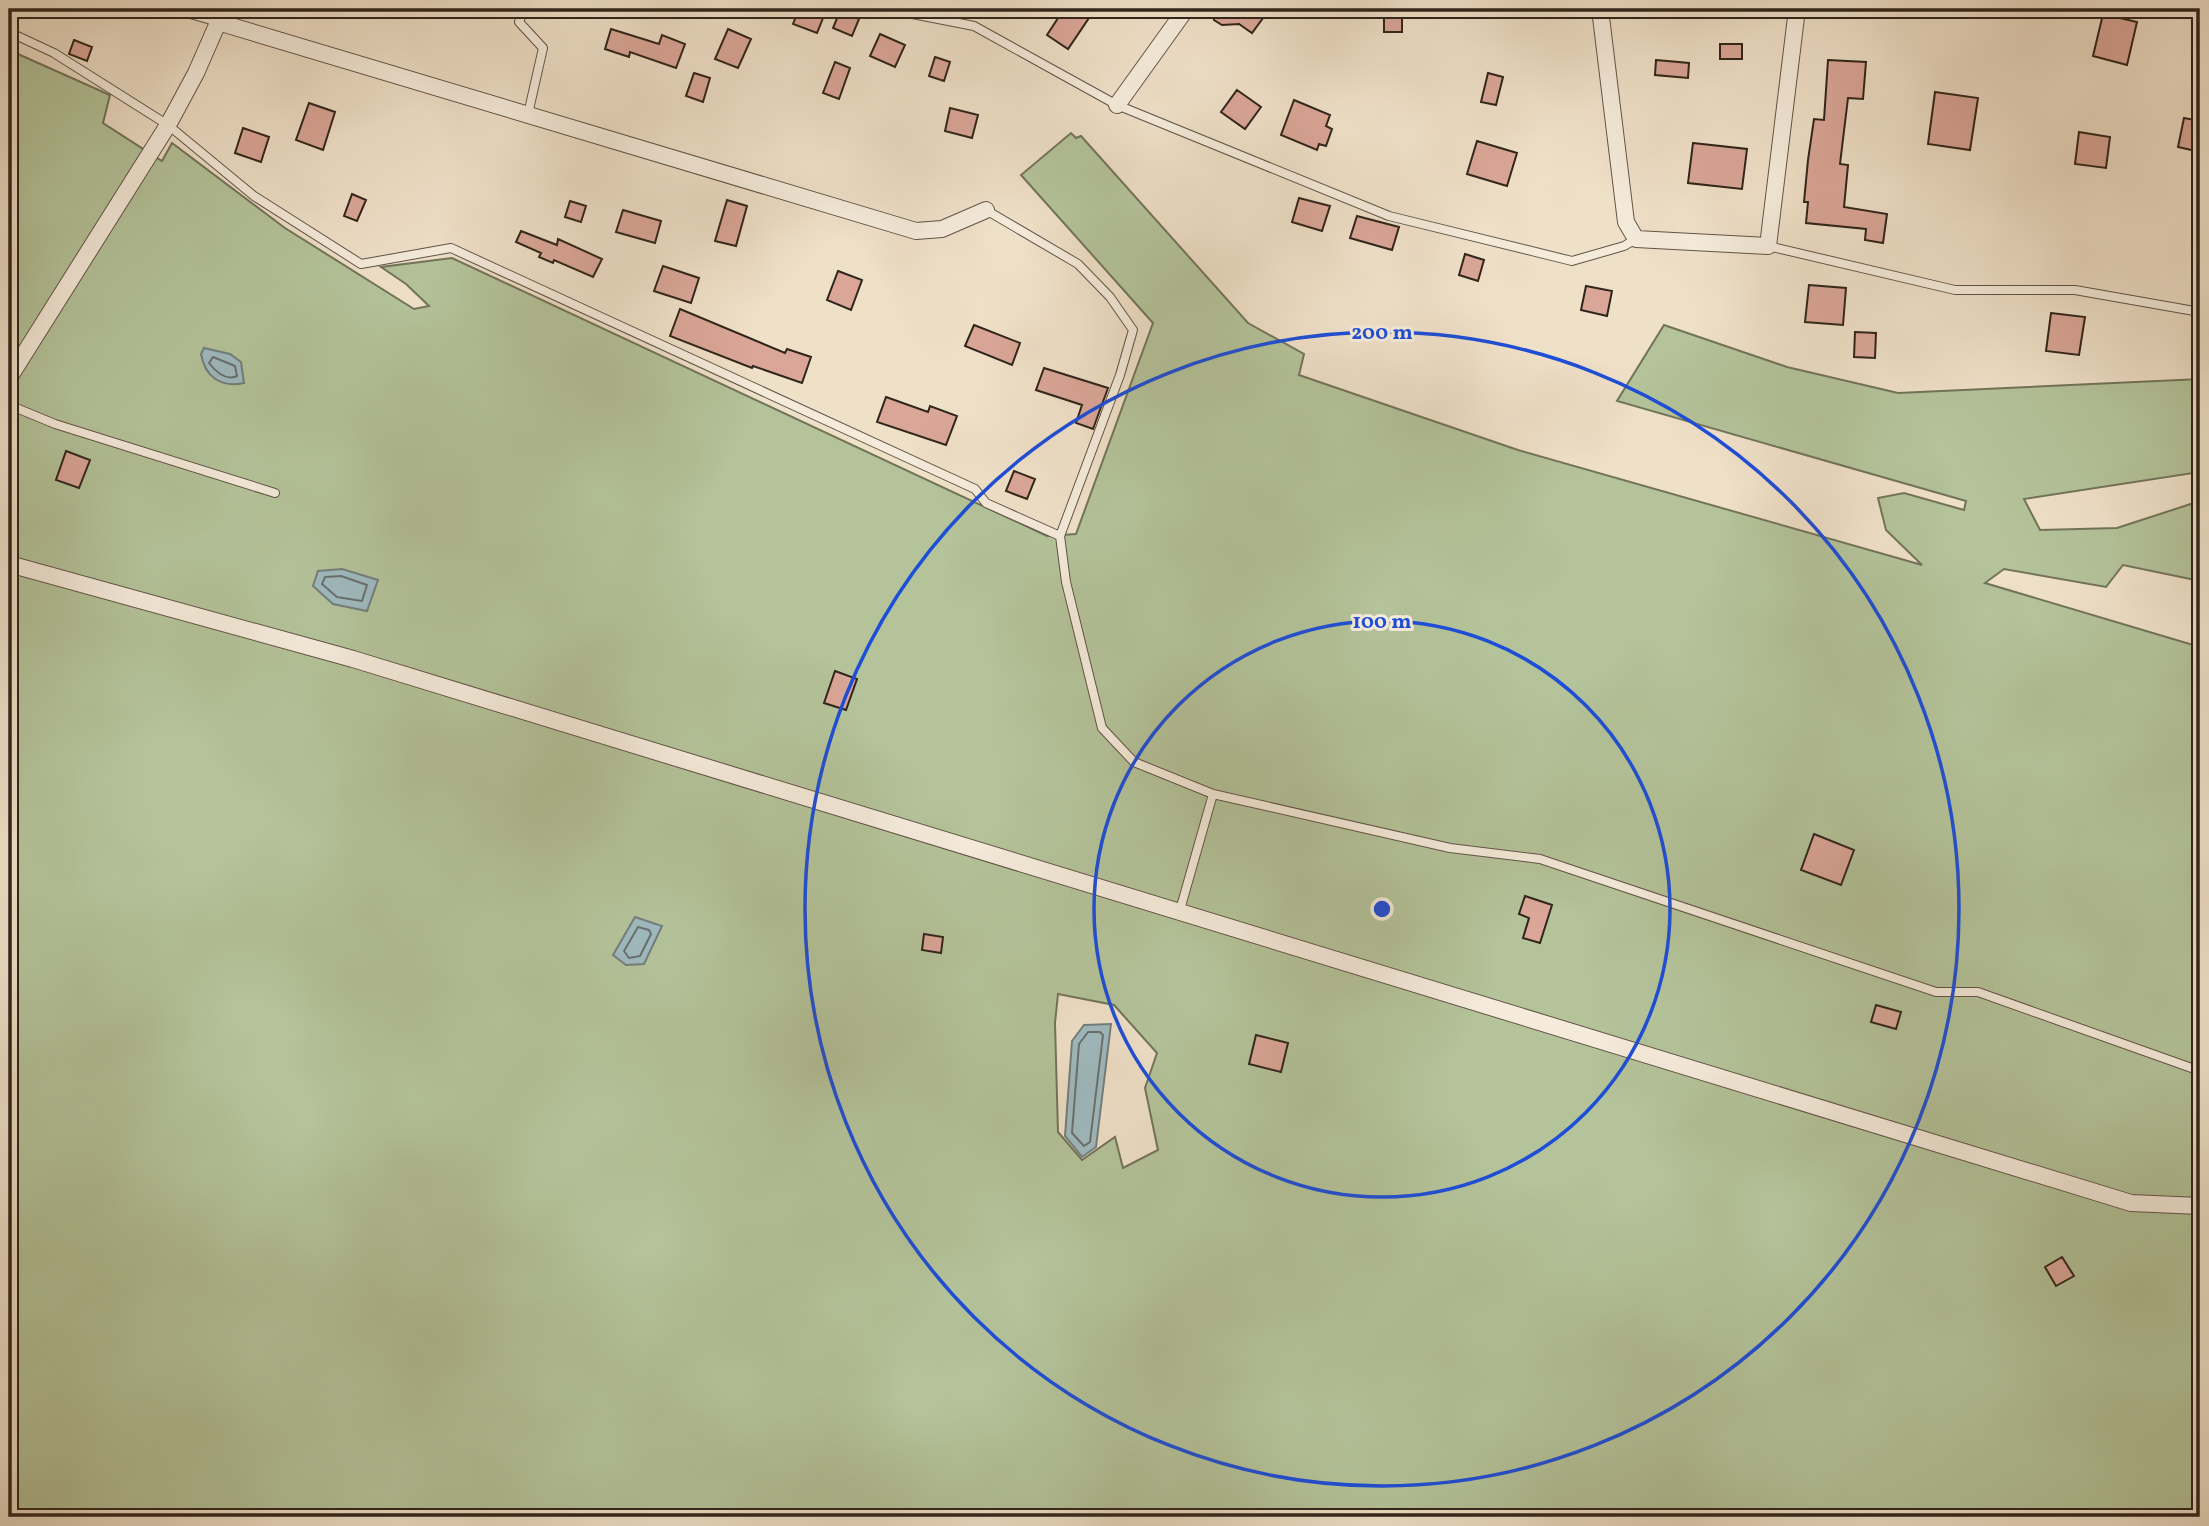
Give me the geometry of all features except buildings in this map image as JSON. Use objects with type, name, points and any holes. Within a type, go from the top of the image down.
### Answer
[{"type":"street","points":[[1117,105],[1186,9]]},
{"type":"street","points":[[1600,9],[1626,222],[1636,239],[1768,246],[1797,9]]},
{"type":"street","points":[[9,378],[168,125],[196,73],[221,15],[528,114],[916,230],[942,229],[986,210]]},
{"type":"street","points":[[9,564],[353,659],[2131,1203],[2200,1206]]},
{"type":"lane","points":[[173,9],[221,15]]},
{"type":"lane","points":[[524,9],[519,22],[543,48],[528,114]]},
{"type":"lane","points":[[887,9],[974,26],[1117,105],[1389,216],[1572,261],[1624,246],[1636,239]]},
{"type":"lane","points":[[9,32],[54,53],[168,125],[254,196],[361,264],[451,248],[975,489],[986,503],[1060,536]]},
{"type":"lane","points":[[986,210],[1078,264],[1110,297],[1133,330],[1120,375],[1060,536],[1066,582],[1102,727],[1133,762],[1213,794],[1450,848],[1540,859],[1936,992],[1978,992],[2200,1071]]},
{"type":"lane","points":[[1768,246],[1955,290],[2075,290],[2200,312]]},
{"type":"lane","points":[[9,405],[55,424],[275,493]]},
{"type":"lane","points":[[1180,910],[1213,794]]},
{"type":"green space","points":[[9,50],[110,95],[103,123],[162,161],[172,143],[285,228],[414,309],[429,306],[406,284],[381,267],[452,258],[1047,536],[1076,534],[1153,323],[1021,175],[1071,133],[1076,138],[1081,136],[1248,323],[1304,354],[1299,375],[1518,450],[1922,565],[1886,530],[1878,498],[1904,493],[1964,510],[1966,501],[1617,401],[1664,325],[1787,367],[1898,393],[2200,379],[2200,472],[2024,499],[2040,530],[2117,528],[2200,501],[2200,581],[2123,565],[2106,587],[2004,569],[1985,583],[2200,647],[2200,1517],[9,1517]],"holes":[[[1058,994],[1114,1005],[1157,1053],[1145,1088],[1158,1150],[1123,1168],[1115,1137],[1082,1160],[1058,1132],[1055,1023]]]},
{"type":"water","points":[[204,348],[230,354],[241,362],[244,383],[228,384],[210,375],[201,354]]},
{"type":"water","points":[[342,569],[378,580],[367,611],[333,604],[313,586],[318,571]]},
{"type":"water","points":[[635,917],[662,926],[644,964],[626,965],[613,955]]},
{"type":"water","points":[[1111,1024],[1096,1147],[1082,1157],[1065,1136],[1072,1041],[1084,1025]]}]
